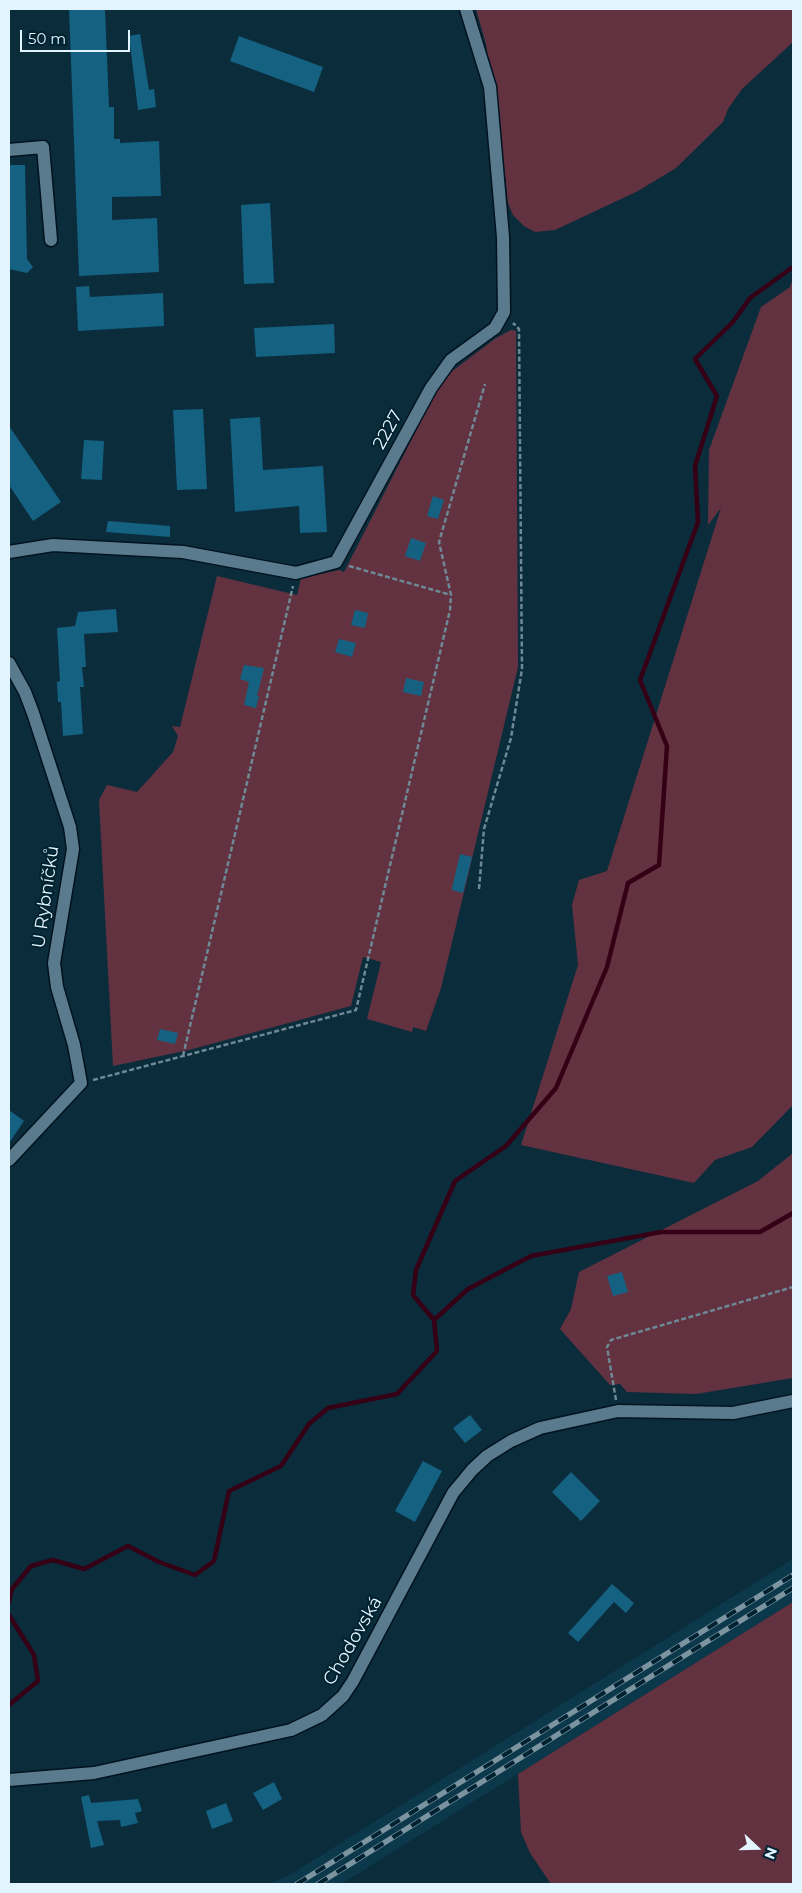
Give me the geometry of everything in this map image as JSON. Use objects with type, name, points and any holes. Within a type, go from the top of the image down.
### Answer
[{"type":"street","points":[[466,9],[490,87],[503,236],[504,312]]},
{"type":"street","points":[[9,150],[43,147],[51,240]]},
{"type":"street","name":"2227","points":[[336,562],[431,388],[451,360],[495,328],[504,312]]},
{"type":"street","points":[[9,552],[53,545],[183,552],[296,574],[336,562]]},
{"type":"street","name":"U Rybníčků","points":[[9,663],[27,699],[70,827],[73,849],[54,963],[56,987],[74,1045],[81,1083]]},
{"type":"street","points":[[9,1160],[81,1083]]},
{"type":"street","name":"Chodovská","points":[[9,1780],[94,1773],[291,1730],[322,1715],[343,1696],[353,1681],[453,1493],[472,1470],[511,1441],[540,1428],[618,1411],[732,1413],[793,1401]]},
{"type":"path","points":[[479,889],[484,829],[511,738],[522,669],[519,329],[504,312]]},
{"type":"path","points":[[81,1083],[356,1010],[450,610],[451,595],[440,542],[485,384]]},
{"type":"path","points":[[336,562],[451,595]]},
{"type":"path","points":[[183,1056],[296,574]]},
{"type":"path","points":[[618,1411],[608,1347],[611,1340],[793,1287]]},
{"type":"shaded area","points":[[476,9],[793,9],[793,42],[742,89],[728,109],[723,122],[676,168],[638,191],[555,230],[535,232],[524,226],[513,215],[508,203],[502,148],[486,44]]},
{"type":"shaded area","points":[[793,278],[793,1105],[752,1147],[715,1160],[694,1183],[521,1145],[578,965],[572,905],[579,880],[607,871],[721,508],[708,525],[709,450],[761,307],[790,287]]},
{"type":"shaded area","points":[[511,330],[516,331],[518,667],[441,988],[426,1031],[413,1027],[412,1032],[367,1019],[381,962],[363,957],[351,1006],[189,1050],[113,1066],[99,800],[107,785],[137,792],[173,752],[178,736],[172,726],[180,727],[217,576],[297,595],[301,578],[339,570],[344,572],[443,378],[496,338]]},
{"type":"shaded area","points":[[793,1153],[793,1378],[696,1394],[627,1392],[620,1384],[610,1385],[560,1329],[571,1309],[579,1272],[758,1181]]},
{"type":"shaded area","points":[[793,1559],[793,1602],[391,1853],[341,1884],[270,1884],[293,1873]]},
{"type":"shaded area","points":[[793,1602],[793,1884],[551,1884],[530,1853],[521,1832],[518,1774]]},
{"type":"building","points":[[69,9],[105,9],[109,107],[114,107],[114,139],[120,139],[120,143],[159,141],[161,196],[112,197],[112,220],[157,218],[159,272],[79,276]]},
{"type":"building","points":[[140,34],[149,90],[154,89],[156,107],[138,110],[129,36]]},
{"type":"building","points":[[239,36],[323,67],[314,92],[230,61]]},
{"type":"building","points":[[9,165],[25,165],[27,259],[33,267],[27,273],[9,269]]},
{"type":"building","points":[[270,203],[274,283],[244,284],[241,205]]},
{"type":"building","points":[[89,286],[90,297],[163,293],[164,326],[78,331],[76,287]]},
{"type":"building","points":[[334,324],[335,353],[256,357],[254,328]]},
{"type":"building","points":[[203,409],[207,489],[177,490],[173,410]]},
{"type":"building","points":[[260,417],[263,470],[323,466],[327,532],[300,533],[299,506],[235,512],[230,419]]},
{"type":"building","points":[[9,426],[61,502],[33,521],[9,485]]},
{"type":"building","points":[[84,440],[104,441],[102,480],[81,479]]},
{"type":"building","points":[[433,496],[444,500],[438,519],[427,516]]},
{"type":"building","points":[[108,521],[170,526],[170,537],[106,532]]},
{"type":"building","points":[[411,538],[426,543],[420,561],[405,556]]},
{"type":"building","points":[[116,609],[118,632],[84,634],[86,667],[82,667],[84,687],[80,687],[83,734],[63,736],[61,702],[58,702],[57,682],[60,681],[57,628],[75,626],[78,612]]},
{"type":"building","points":[[355,610],[368,613],[365,628],[351,625]]},
{"type":"building","points":[[339,639],[356,643],[352,657],[335,652]]},
{"type":"building","points":[[244,665],[264,668],[256,708],[244,705],[249,682],[240,679]]},
{"type":"building","points":[[406,678],[424,682],[421,696],[403,692]]},
{"type":"building","points":[[460,854],[472,857],[463,893],[452,890]]},
{"type":"building","points":[[160,1029],[178,1033],[175,1044],[157,1040]]},
{"type":"building","points":[[9,1110],[24,1121],[9,1143]]},
{"type":"building","points":[[622,1272],[628,1292],[613,1296],[607,1276]]},
{"type":"building","points":[[470,1415],[482,1430],[465,1443],[453,1428]]},
{"type":"building","points":[[423,1461],[442,1471],[415,1522],[395,1511]]},
{"type":"building","points":[[571,1472],[600,1501],[581,1521],[552,1492]]},
{"type":"building","points":[[612,1584],[634,1603],[626,1613],[614,1602],[578,1642],[568,1633]]},
{"type":"building","points":[[274,1782],[282,1799],[263,1810],[253,1793]]},
{"type":"building","points":[[89,1795],[91,1803],[138,1799],[142,1811],[135,1813],[138,1823],[121,1827],[120,1820],[97,1821],[104,1845],[91,1848],[81,1797]]},
{"type":"building","points":[[226,1803],[233,1821],[212,1829],[206,1811]]},
{"type":"waterway","points":[[9,1602],[12,1589],[31,1566],[53,1560],[84,1569],[128,1546],[159,1562],[195,1575],[214,1561],[229,1491],[281,1466],[309,1424],[328,1408],[397,1394],[437,1351],[434,1320],[413,1295],[416,1270],[455,1181],[506,1146],[556,1088],[607,967],[628,883],[659,865],[667,746],[640,680],[698,522],[695,466],[717,396],[695,359],[733,322],[750,298],[793,267]]},
{"type":"waterway","points":[[434,1320],[468,1289],[531,1256],[661,1232],[760,1232],[793,1213]]},
{"type":"waterway","points":[[9,1615],[34,1655],[38,1681],[9,1705]]},
{"type":"railway","points":[[297,1884],[793,1575]]},
{"type":"railway","points":[[318,1884],[793,1588]]}]
